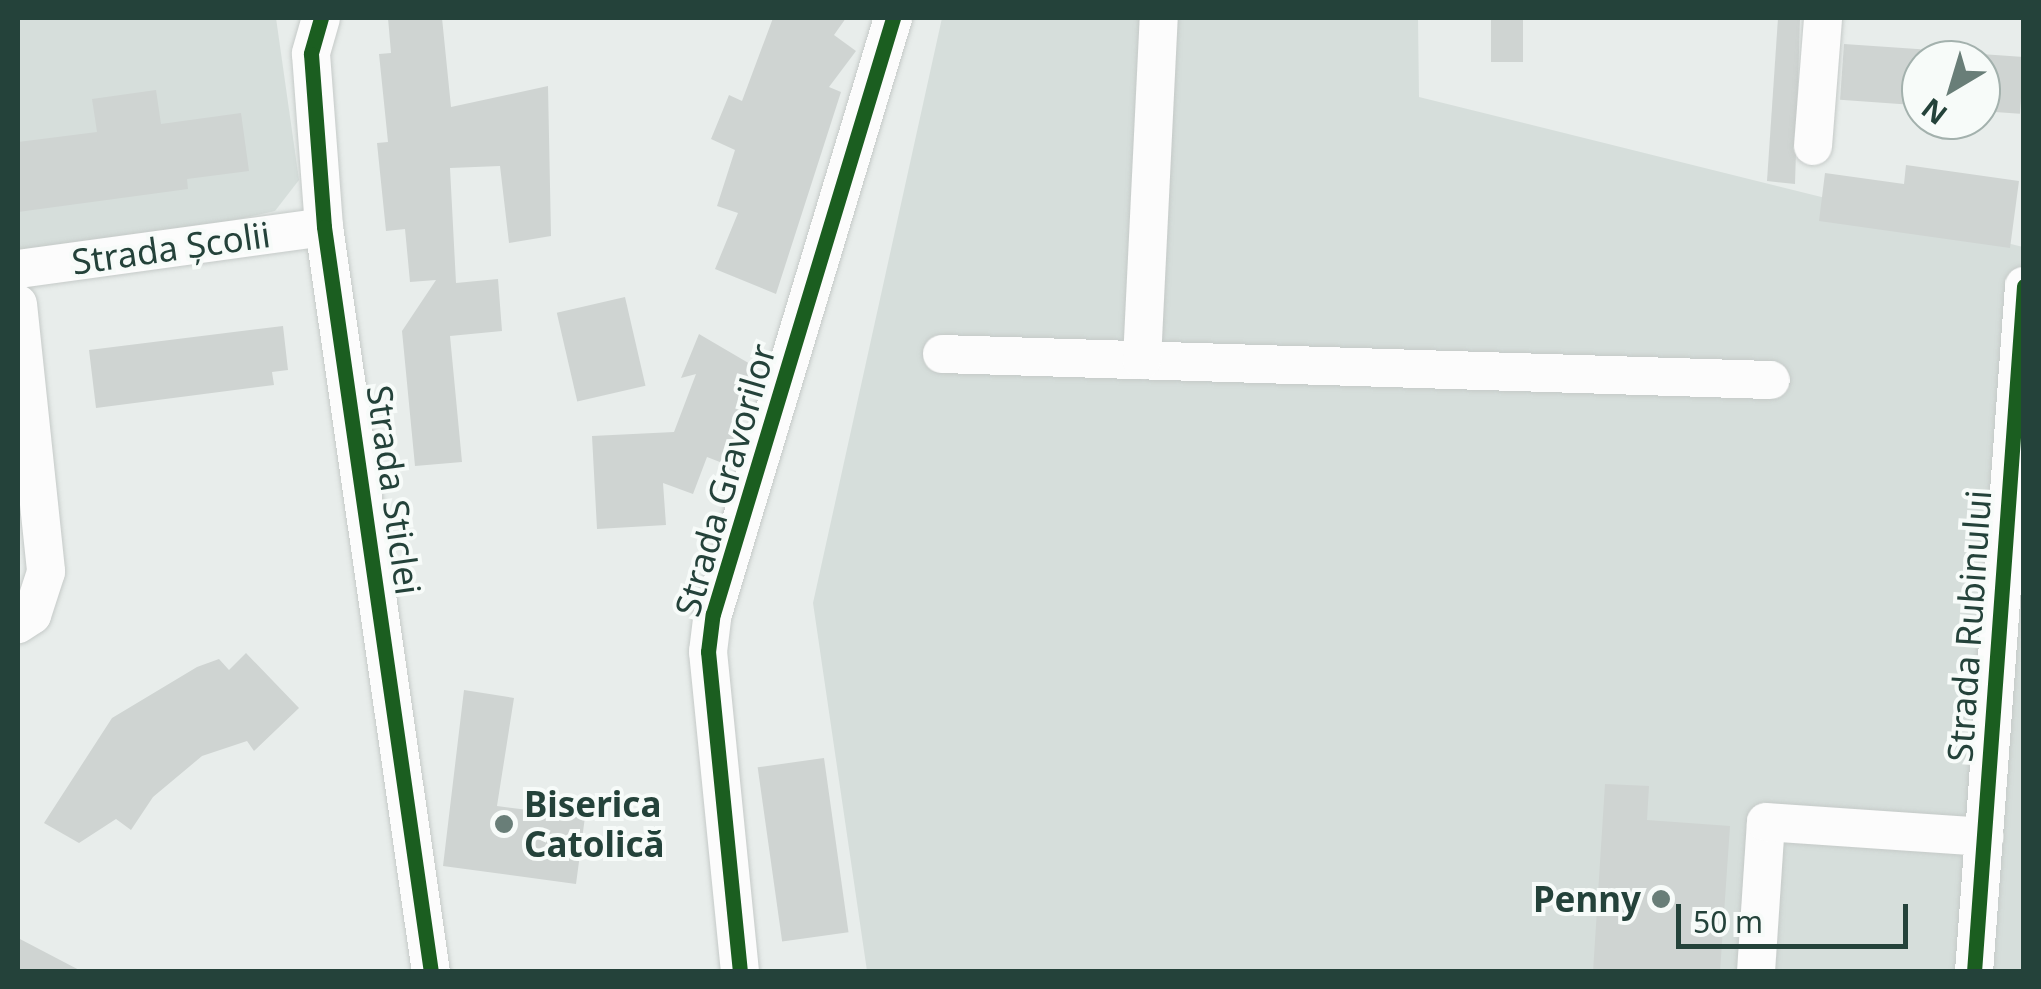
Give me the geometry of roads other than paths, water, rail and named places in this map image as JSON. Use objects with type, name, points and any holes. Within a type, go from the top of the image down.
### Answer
[{"type":"street","name":"Strada Sticlei","points":[[321,18],[310,54],[324,227],[431,972]]},
{"type":"street","name":"Strada Gravorilor","points":[[740,972],[708,652],[713,614],[893,18]]},
{"type":"street","points":[[1142,360],[1159,18]]},
{"type":"street","points":[[1813,146],[1822,18]]},
{"type":"street","name":"Strada Școlii","points":[[18,269],[324,227]]},
{"type":"street","name":"Strada Rubinului","points":[[1974,972],[2024,286]]},
{"type":"street","points":[[18,304],[46,572],[32,615],[18,624]]},
{"type":"street","points":[[942,354],[1770,380]]},
{"type":"street","points":[[1756,972],[1766,822],[1984,838]]},
{"type":"place","name":"Biserica Catolică","points":[[504,824]]},
{"type":"place","name":"Penny","points":[[1661,899]]}]
